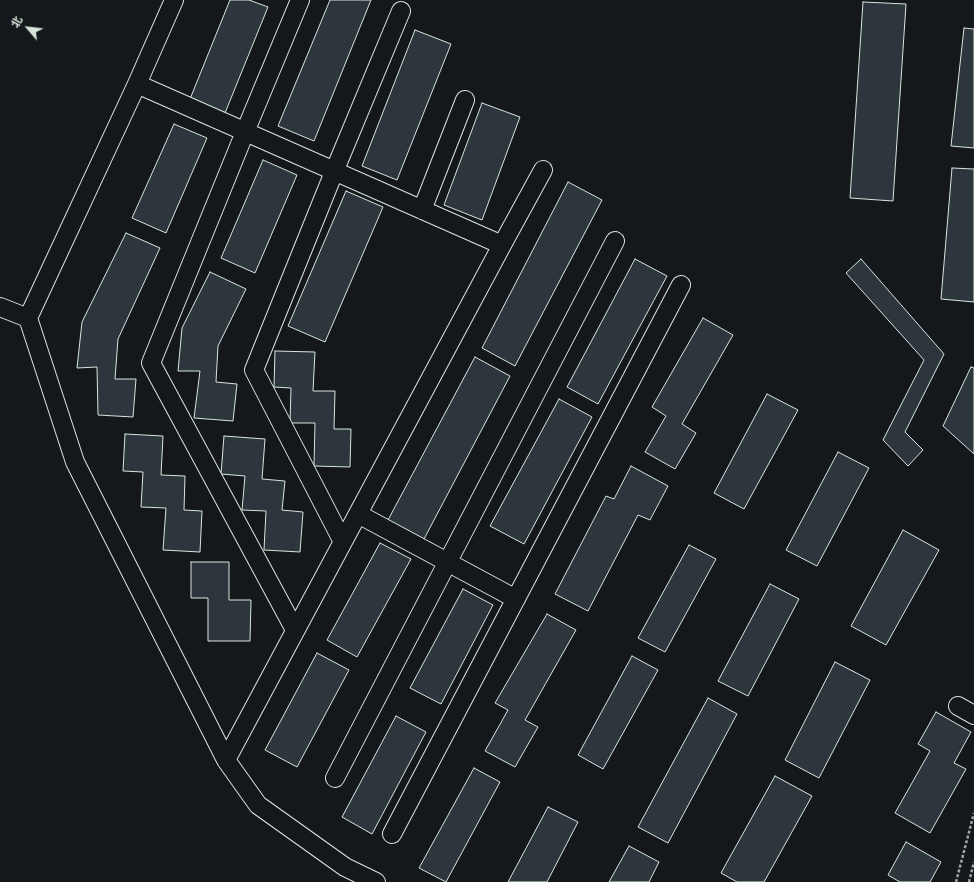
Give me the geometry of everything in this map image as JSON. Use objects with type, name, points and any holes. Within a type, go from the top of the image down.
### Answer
[{"type":"street","points":[[174,0],[137,84],[28,318],[75,462],[226,760],[258,805],[346,867],[376,882]]},
{"type":"street","points":[[295,630],[151,363],[300,0]]},
{"type":"street","points":[[343,542],[254,370],[401,11]]},
{"type":"street","points":[[137,84],[502,246]]},
{"type":"street","points":[[422,210],[465,100]]},
{"type":"street","points":[[226,760],[543,170]]},
{"type":"street","points":[[335,778],[615,241]]},
{"type":"street","points":[[392,834],[681,285]]},
{"type":"street","points":[[0,307],[28,318]]},
{"type":"street","points":[[358,514],[516,599]]},
{"type":"street","points":[[958,706],[974,715]]},
{"type":"path","points":[[956,882],[974,813]]},
{"type":"path","points":[[969,882],[974,862]]},
{"type":"building","points":[[230,0],[249,0],[268,7],[225,113],[190,99]]},
{"type":"building","points":[[330,0],[371,0],[314,141],[278,126]]},
{"type":"building","points":[[863,2],[906,4],[893,201],[850,198]]},
{"type":"building","points":[[964,28],[974,29],[974,148],[951,146]]},
{"type":"building","points":[[415,30],[451,44],[397,180],[362,166]]},
{"type":"building","points":[[482,103],[520,117],[482,220],[444,205]]},
{"type":"building","points":[[174,124],[207,138],[166,233],[132,218]]},
{"type":"building","points":[[263,160],[297,175],[255,273],[221,258]]},
{"type":"building","points":[[952,168],[974,169],[974,302],[941,299]]},
{"type":"building","points":[[568,182],[602,200],[515,366],[482,348]]},
{"type":"building","points":[[346,191],[383,207],[325,342],[288,326]]},
{"type":"building","points":[[126,233],[160,248],[118,339],[115,379],[136,379],[133,417],[98,415],[97,367],[77,368],[82,322]]},
{"type":"building","points":[[635,259],[667,276],[598,404],[567,387]]},
{"type":"building","points":[[861,259],[944,354],[905,432],[923,450],[908,466],[883,440],[924,360],[846,273]]},
{"type":"building","points":[[210,272],[246,289],[218,346],[216,382],[237,384],[233,421],[194,418],[200,371],[178,371],[182,328]]},
{"type":"building","points":[[703,318],[733,335],[682,424],[696,433],[675,469],[645,452],[666,416],[652,407]]},
{"type":"building","points":[[275,351],[315,352],[313,391],[335,391],[334,429],[351,429],[350,467],[314,466],[315,423],[290,423],[291,388],[274,387]]},
{"type":"building","points":[[475,357],[510,376],[424,539],[388,520]]},
{"type":"building","points":[[971,367],[974,368],[974,454],[943,426]]},
{"type":"building","points":[[767,394],[798,410],[744,509],[714,493]]},
{"type":"building","points":[[559,399],[592,417],[524,544],[490,526]]},
{"type":"building","points":[[125,434],[163,436],[161,475],[185,476],[184,510],[202,511],[200,552],[163,550],[166,508],[141,507],[143,472],[123,471]]},
{"type":"building","points":[[224,436],[265,439],[262,479],[285,481],[282,510],[303,512],[300,552],[264,550],[266,511],[242,510],[245,476],[221,474]]},
{"type":"building","points":[[838,452],[869,468],[817,566],[786,550]]},
{"type":"building","points":[[631,466],[668,486],[650,520],[638,515],[588,611],[555,594],[606,496],[614,499]]},
{"type":"building","points":[[903,530],[939,550],[886,645],[851,626]]},
{"type":"building","points":[[380,543],[411,559],[357,657],[327,640]]},
{"type":"building","points":[[689,545],[716,559],[665,652],[638,638]]},
{"type":"building","points":[[191,562],[229,562],[229,600],[251,600],[250,641],[208,641],[208,598],[191,598]]},
{"type":"building","points":[[770,584],[799,599],[748,696],[718,681]]},
{"type":"building","points":[[463,589],[493,605],[441,704],[410,688]]},
{"type":"building","points":[[547,614],[576,630],[525,720],[538,727],[515,767],[485,751],[508,710],[495,703]]},
{"type":"building","points":[[317,653],[349,670],[297,767],[265,750]]},
{"type":"building","points":[[632,656],[658,670],[603,769],[578,755]]},
{"type":"building","points":[[835,662],[870,680],[819,778],[785,760]]},
{"type":"building","points":[[708,698],[737,714],[668,843],[638,827]]},
{"type":"building","points":[[936,712],[971,732],[954,763],[966,769],[930,833],[895,813],[930,751],[918,744]]},
{"type":"building","points":[[396,716],[426,732],[372,834],[342,817]]},
{"type":"building","points":[[474,768],[500,782],[446,882],[419,868]]},
{"type":"building","points":[[775,776],[812,796],[764,882],[737,882],[721,873]]},
{"type":"building","points":[[548,807],[578,822],[547,882],[508,882]]},
{"type":"building","points":[[906,842],[941,862],[930,882],[900,882],[888,875]]},
{"type":"building","points":[[629,846],[659,862],[649,882],[609,882]]}]
